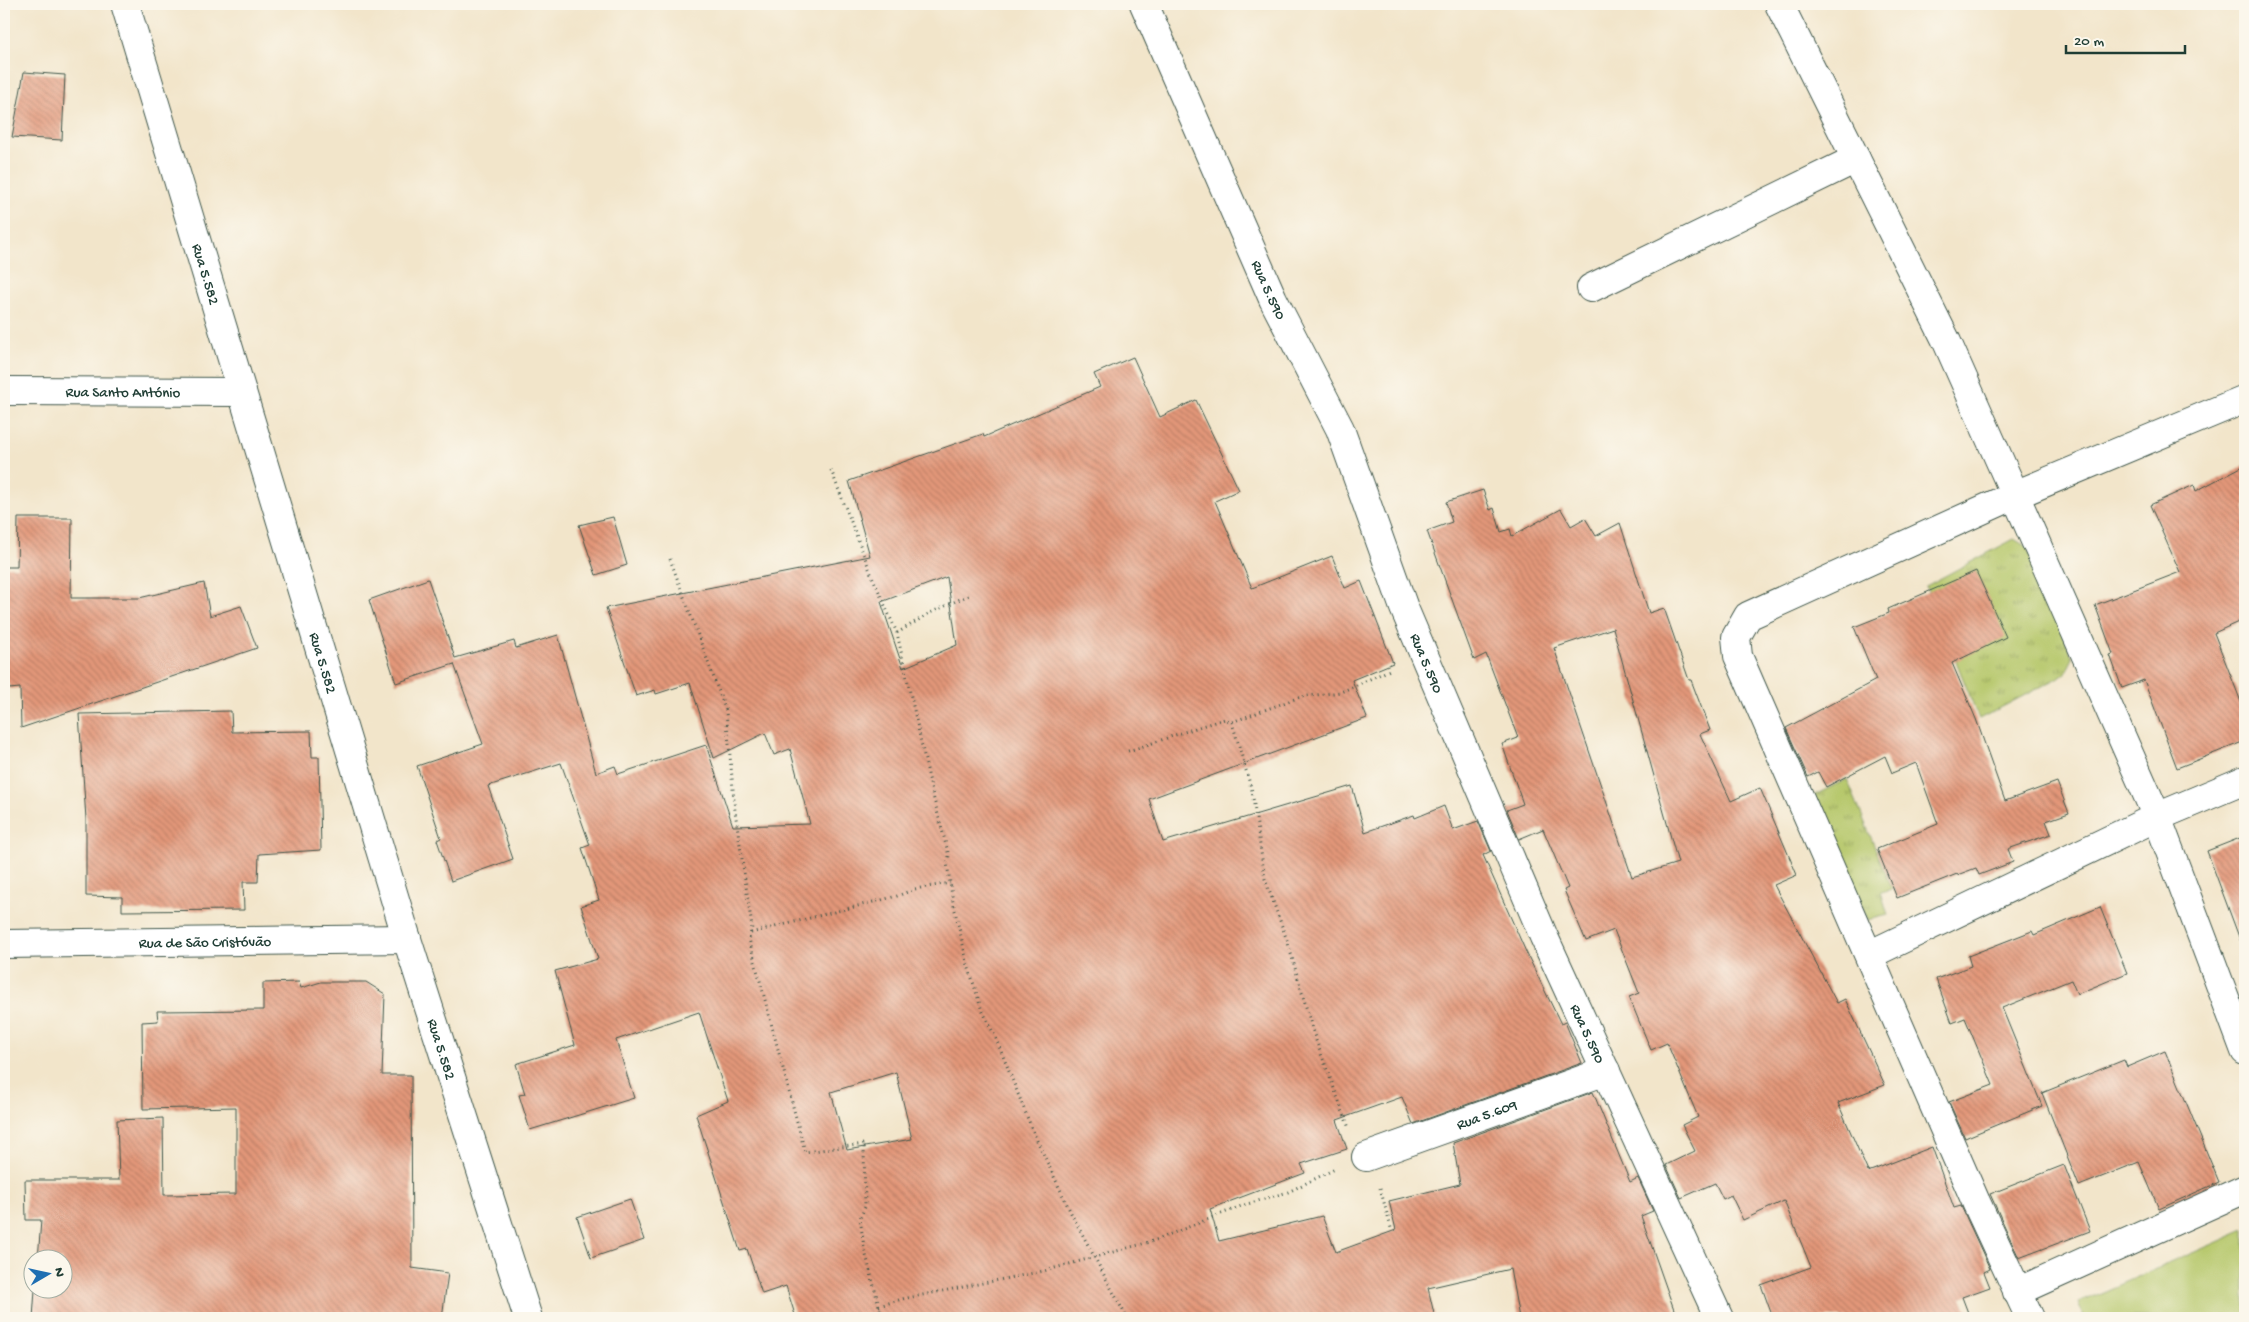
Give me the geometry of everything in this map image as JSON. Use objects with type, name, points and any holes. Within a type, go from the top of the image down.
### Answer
[{"type":"street","name":"Rua 5.582","points":[[125,4],[407,938],[528,1318]]},
{"type":"street","name":"Rua 5.590","points":[[1144,4],[1273,300],[1340,430],[1404,608],[1544,937],[1719,1318]]},
{"type":"street","points":[[1779,4],[1947,342],[2157,816],[2245,1051]]},
{"type":"street","points":[[1591,288],[1856,159]]},
{"type":"street","name":"Rua Santo António","points":[[4,390],[242,392]]},
{"type":"street","points":[[2030,1318],[1738,656],[1736,637],[1748,616],[2015,495],[2245,398]]},
{"type":"street","points":[[1869,955],[2157,816],[2245,780]]},
{"type":"street","name":"Rua de São Cristóvão","points":[[4,944],[407,938]]},
{"type":"street","name":"Rua 5.609","points":[[1366,1157],[1606,1071]]},
{"type":"street","points":[[2017,1292],[2245,1189]]},
{"type":"path","points":[[831,470],[872,576],[897,633],[932,792],[949,856],[947,863],[950,883],[968,962],[982,1008],[1042,1152],[1072,1215],[1128,1318]]},
{"type":"path","points":[[670,559],[726,711],[735,811],[752,927],[750,939],[805,1152],[864,1144],[865,1207],[860,1218],[882,1318]]},
{"type":"path","points":[[897,633],[930,613],[969,595]]},
{"type":"path","points":[[1128,751],[1198,726],[1225,719],[1232,722],[1300,697],[1341,692],[1385,672],[1425,658]]},
{"type":"path","points":[[878,1306],[902,1299],[1044,1271],[1153,1241],[1244,1205],[1288,1192],[1330,1171],[1366,1157],[1355,1145],[1320,1054],[1288,943],[1265,879],[1252,791],[1232,722]]},
{"type":"path","points":[[751,933],[888,898],[914,889],[950,883]]},
{"type":"green space","points":[[2014,539],[2027,547],[2073,658],[2066,672],[2058,678],[1979,719],[1926,586]]},
{"type":"green space","points":[[1847,779],[1892,889],[1881,892],[1888,915],[1868,920],[1809,798]]},
{"type":"green space","points":[[2245,1230],[2245,1318],[2084,1318],[2078,1303]]},
{"type":"building","points":[[24,72],[65,75],[62,140],[12,137]]},
{"type":"building","points":[[1133,357],[1160,417],[1196,400],[1239,490],[1215,501],[1252,588],[1332,556],[1345,588],[1361,581],[1393,663],[1352,680],[1367,718],[1149,799],[1163,842],[1352,786],[1365,832],[1414,815],[1415,818],[1444,806],[1453,830],[1478,821],[1491,851],[1483,855],[1526,952],[1561,1024],[1565,1022],[1582,1063],[1413,1124],[1402,1097],[1337,1120],[1347,1149],[1301,1164],[1305,1173],[1210,1209],[1219,1241],[1322,1216],[1336,1252],[1396,1230],[1389,1201],[1460,1184],[1453,1143],[1593,1092],[1630,1182],[1638,1178],[1653,1211],[1641,1216],[1677,1318],[1519,1318],[1510,1269],[1428,1288],[1435,1318],[796,1318],[786,1286],[762,1294],[747,1249],[740,1251],[696,1115],[728,1101],[699,1012],[616,1040],[634,1098],[530,1130],[519,1095],[525,1094],[516,1064],[575,1045],[555,971],[598,959],[581,906],[599,900],[582,848],[590,845],[561,763],[488,786],[513,859],[451,881],[437,840],[441,838],[417,766],[483,744],[454,664],[396,683],[369,600],[428,579],[455,658],[514,641],[516,648],[558,635],[596,773],[615,766],[618,774],[706,745],[733,826],[810,824],[790,749],[774,755],[765,733],[714,758],[690,683],[656,694],[655,690],[636,696],[606,608],[870,556],[849,481],[983,434],[984,437],[1100,387],[1094,374]],"holes":[[[947,577],[957,645],[903,668],[881,602]],[[896,1072],[912,1139],[847,1150],[831,1092]]]},
{"type":"building","points":[[2245,465],[2245,619],[2214,633],[2245,712],[2245,741],[2177,768],[2144,680],[2122,688],[2110,655],[2113,654],[2095,605],[2180,572],[2150,505],[2194,485],[2196,491]]},
{"type":"building","points":[[1483,490],[1490,510],[1494,508],[1501,532],[1510,529],[1512,536],[1561,509],[1571,526],[1585,518],[1596,536],[1620,523],[1649,613],[1664,608],[1689,680],[1691,680],[1710,730],[1700,734],[1731,801],[1760,788],[1797,875],[1774,885],[1837,1003],[1845,999],[1885,1085],[1838,1103],[1868,1172],[1932,1147],[1954,1208],[1961,1206],[1990,1269],[1984,1272],[1990,1287],[1962,1297],[1970,1318],[1773,1318],[1761,1285],[1811,1267],[1784,1201],[1743,1220],[1731,1195],[1723,1199],[1715,1183],[1681,1198],[1666,1165],[1695,1151],[1682,1125],[1698,1117],[1667,1043],[1651,1050],[1629,997],[1639,993],[1614,930],[1586,941],[1564,890],[1568,888],[1543,829],[1519,839],[1507,810],[1523,804],[1502,744],[1518,738],[1486,654],[1474,660],[1427,531],[1452,522],[1446,502]],"holes":[[[1613,628],[1678,863],[1632,877],[1554,648]]]},
{"type":"building","points":[[613,517],[627,565],[596,575],[579,525]]},
{"type":"building","points":[[18,518],[72,518],[71,598],[139,598],[204,583],[210,616],[241,606],[257,648],[21,728],[20,688],[9,689],[9,683],[4,683],[4,567],[17,567]]},
{"type":"building","points":[[1976,571],[2006,637],[1952,663],[1976,719],[2005,801],[2057,782],[2069,813],[2046,821],[2051,834],[2008,849],[2013,862],[1979,875],[1976,868],[1897,898],[1877,849],[1938,824],[1916,763],[1892,773],[1885,756],[1826,787],[1818,772],[1808,777],[1786,728],[1876,680],[1854,627],[1889,613],[1888,609]]},
{"type":"building","points":[[231,711],[232,732],[311,731],[312,757],[319,757],[321,850],[259,854],[258,882],[243,882],[244,910],[122,911],[122,897],[86,896],[86,819],[79,714]]},
{"type":"building","points":[[2245,836],[2245,944],[2242,945],[2207,851]]},
{"type":"building","points":[[2100,907],[2127,973],[2077,994],[2071,980],[2002,1008],[2042,1106],[1965,1138],[1949,1102],[1993,1085],[1965,1018],[1952,1023],[1936,979],[1971,966],[1968,956],[2032,931],[2034,935]]},
{"type":"building","points":[[299,982],[301,988],[321,982],[366,982],[385,994],[382,1075],[411,1075],[412,1268],[448,1273],[442,1318],[33,1318],[34,1300],[72,1300],[72,1250],[39,1250],[41,1220],[26,1220],[25,1180],[119,1180],[117,1120],[163,1118],[164,1195],[236,1194],[236,1107],[143,1109],[142,1022],[158,1021],[157,1011],[263,1010],[263,983]]},
{"type":"building","points":[[2165,1051],[2219,1182],[2159,1209],[2139,1162],[2079,1186],[2042,1093],[2124,1060],[2127,1067]]},
{"type":"building","points":[[2064,1165],[2090,1231],[2019,1258],[1990,1194]]},
{"type":"building","points":[[630,1199],[644,1240],[591,1258],[577,1217]]}]
